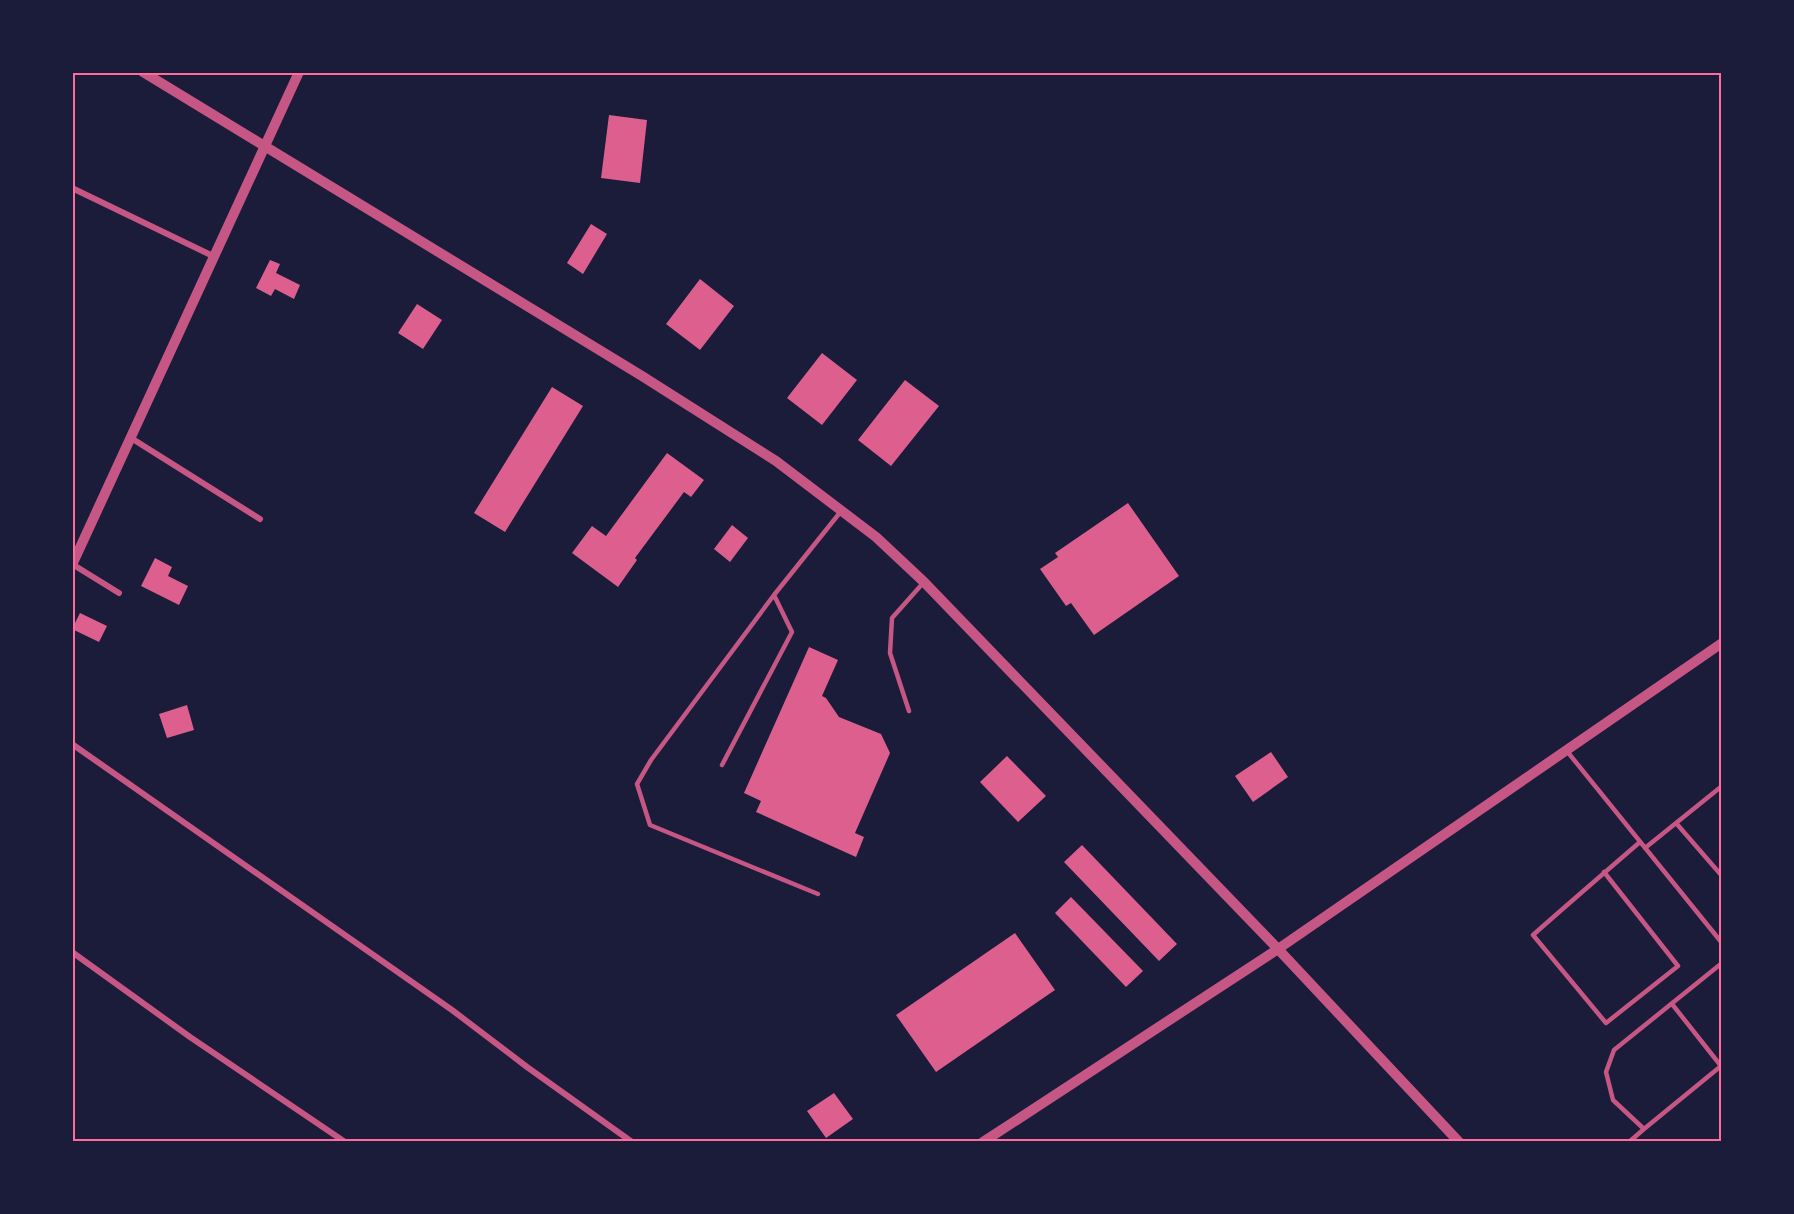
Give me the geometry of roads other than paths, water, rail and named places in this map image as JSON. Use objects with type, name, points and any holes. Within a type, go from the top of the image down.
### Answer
[{"type":"street","points":[[143,72],[642,376],[785,468],[876,537],[924,582],[1278,949],[1459,1142]]},
{"type":"street","points":[[119,593],[72,565],[299,72]]},
{"type":"street","points":[[72,188],[215,257]]},
{"type":"street","points":[[131,438],[260,519]]},
{"type":"street","points":[[983,1142],[1278,949],[1722,642]]},
{"type":"street","points":[[72,744],[452,1010],[632,1142]]},
{"type":"street","points":[[72,952],[190,1037],[345,1142]]},
{"type":"lane","points":[[818,894],[650,825],[637,784],[651,760],[774,595],[842,510]]},
{"type":"lane","points":[[909,711],[891,653],[892,618],[924,582]]},
{"type":"lane","points":[[722,765],[792,632],[774,595]]},
{"type":"lane","points":[[1566,750],[1722,943]]},
{"type":"lane","points":[[1645,848],[1722,786]]},
{"type":"lane","points":[[1676,823],[1722,876]]},
{"type":"lane","points":[[1604,872],[1678,966],[1606,1023],[1533,935],[1604,872],[1640,842]]},
{"type":"lane","points":[[1644,1129],[1613,1100],[1606,1072],[1614,1050],[1722,963]]},
{"type":"lane","points":[[1629,1142],[1722,1066],[1672,1004]]}]
